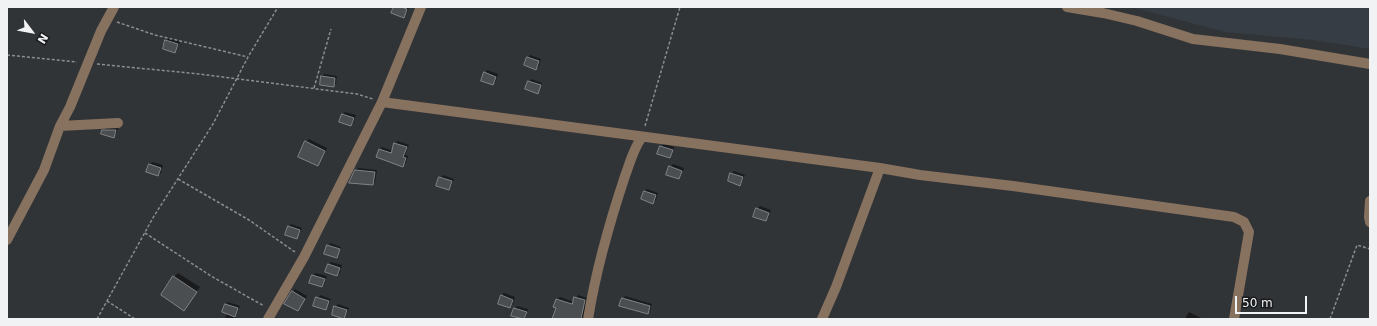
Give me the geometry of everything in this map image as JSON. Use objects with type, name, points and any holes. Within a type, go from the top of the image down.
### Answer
[{"type":"street","points":[[7,240],[44,170],[60,126],[70,107],[101,31],[114,7]]},
{"type":"street","points":[[270,315],[304,257],[382,102],[421,7]]},
{"type":"street","points":[[1067,7],[1137,21],[1193,39],[1280,49],[1370,64]]},
{"type":"street","points":[[382,102],[880,168],[920,175],[1013,186],[1234,217],[1240,219],[1247,227],[1249,232],[1234,319]]},
{"type":"street","points":[[60,126],[118,123]]},
{"type":"street","points":[[588,319],[593,286],[606,238],[633,152],[642,137]]},
{"type":"street","points":[[822,319],[836,287],[880,168]]},
{"type":"street","points":[[1370,201],[1370,222]]},
{"type":"path","points":[[97,319],[177,179],[213,124],[248,57],[278,7]]},
{"type":"path","points":[[642,137],[680,7]]},
{"type":"path","points":[[108,18],[155,35],[248,57]]},
{"type":"path","points":[[314,89],[331,28]]},
{"type":"path","points":[[7,55],[199,74],[357,94],[382,102]]},
{"type":"path","points":[[177,179],[249,220],[304,257]]},
{"type":"path","points":[[145,233],[270,315]]},
{"type":"path","points":[[1330,319],[1357,244],[1370,249]]},
{"type":"path","points":[[107,301],[136,319]]},
{"type":"shaded area","points":[[1131,7],[1370,7],[1370,49],[1313,40],[1225,32]]},
{"type":"building","points":[[394,7],[407,9],[404,18],[391,13]]},
{"type":"building","points":[[165,40],[178,44],[175,53],[163,49]]},
{"type":"building","points":[[527,57],[539,61],[536,70],[524,65]]},
{"type":"building","points":[[484,72],[496,77],[493,85],[481,81]]},
{"type":"building","points":[[321,76],[335,78],[334,87],[320,85]]},
{"type":"building","points":[[528,81],[541,85],[538,94],[525,89]]},
{"type":"building","points":[[342,114],[354,118],[351,126],[339,122]]},
{"type":"building","points":[[102,130],[116,130],[114,138],[101,134]]},
{"type":"building","points":[[305,141],[325,151],[318,166],[298,157]]},
{"type":"building","points":[[394,143],[407,147],[403,157],[406,158],[403,167],[376,157],[379,149],[391,153]]},
{"type":"building","points":[[660,146],[673,150],[670,158],[657,154]]},
{"type":"building","points":[[149,164],[161,168],[158,176],[146,172]]},
{"type":"building","points":[[669,166],[682,171],[679,179],[666,175]]},
{"type":"building","points":[[355,170],[375,172],[373,185],[349,183]]},
{"type":"building","points":[[730,173],[743,177],[740,186],[728,181]]},
{"type":"building","points":[[439,177],[452,181],[449,190],[436,186]]},
{"type":"building","points":[[644,191],[656,195],[653,204],[641,199]]},
{"type":"building","points":[[756,208],[769,213],[766,221],[753,217]]},
{"type":"building","points":[[288,226],[300,230],[297,239],[285,235]]},
{"type":"building","points":[[327,245],[340,249],[337,258],[324,254]]},
{"type":"building","points":[[328,264],[340,268],[337,276],[325,272]]},
{"type":"building","points":[[312,275],[325,279],[322,287],[309,283]]},
{"type":"building","points":[[173,276],[197,292],[184,311],[161,295]]},
{"type":"building","points":[[292,291],[305,299],[298,311],[284,304]]},
{"type":"building","points":[[501,295],[513,300],[510,308],[498,304]]},
{"type":"building","points":[[316,297],[329,301],[326,310],[313,306]]},
{"type":"building","points":[[574,297],[585,300],[581,319],[552,319],[556,308],[553,307],[556,299],[572,304]]},
{"type":"building","points":[[622,298],[650,306],[648,314],[619,306]]},
{"type":"building","points":[[225,304],[238,308],[235,317],[222,312]]},
{"type":"building","points":[[334,306],[347,310],[344,319],[332,315]]},
{"type":"building","points":[[514,308],[527,312],[524,319],[511,316]]}]
